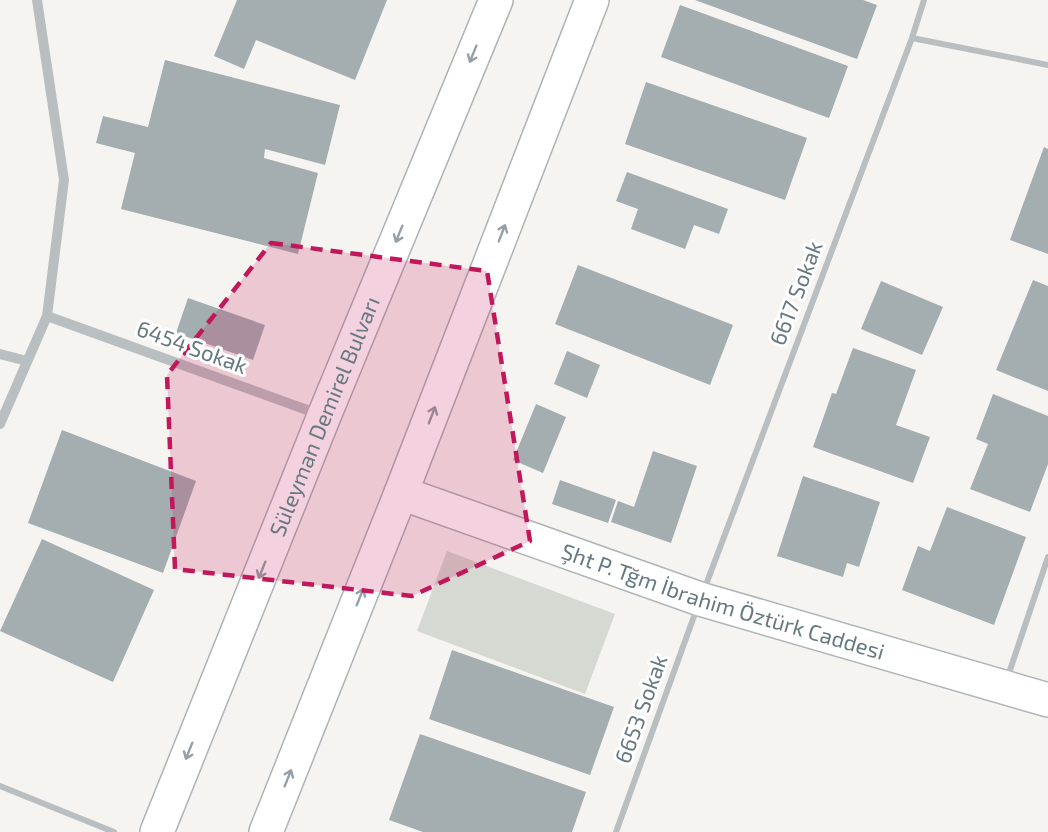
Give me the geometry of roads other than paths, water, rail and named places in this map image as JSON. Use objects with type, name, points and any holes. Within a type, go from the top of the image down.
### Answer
[{"type":"main road","name":"Süleyman Demirel Bulvarı","points":[[157,832],[324,416],[496,0]]},
{"type":"main road","points":[[266,832],[401,493],[592,0]]},
{"type":"main road","name":"Şht P. Tğm İbrahim Öztürk Caddesi","points":[[401,493],[700,598],[1048,700]]},
{"type":"street","points":[[0,424],[47,316],[64,180],[37,0]]},
{"type":"street","name":"6617 Sokak","points":[[700,598],[912,38],[924,0]]},
{"type":"street","points":[[912,38],[1048,65]]},
{"type":"street","name":"6454 Sokak","points":[[47,316],[324,416]]},
{"type":"street","points":[[0,354],[27,361]]},
{"type":"street","points":[[1004,687],[1048,557]]},
{"type":"street","name":"6653 Sokak","points":[[616,832],[700,598]]},
{"type":"street","points":[[0,786],[114,832]]}]
